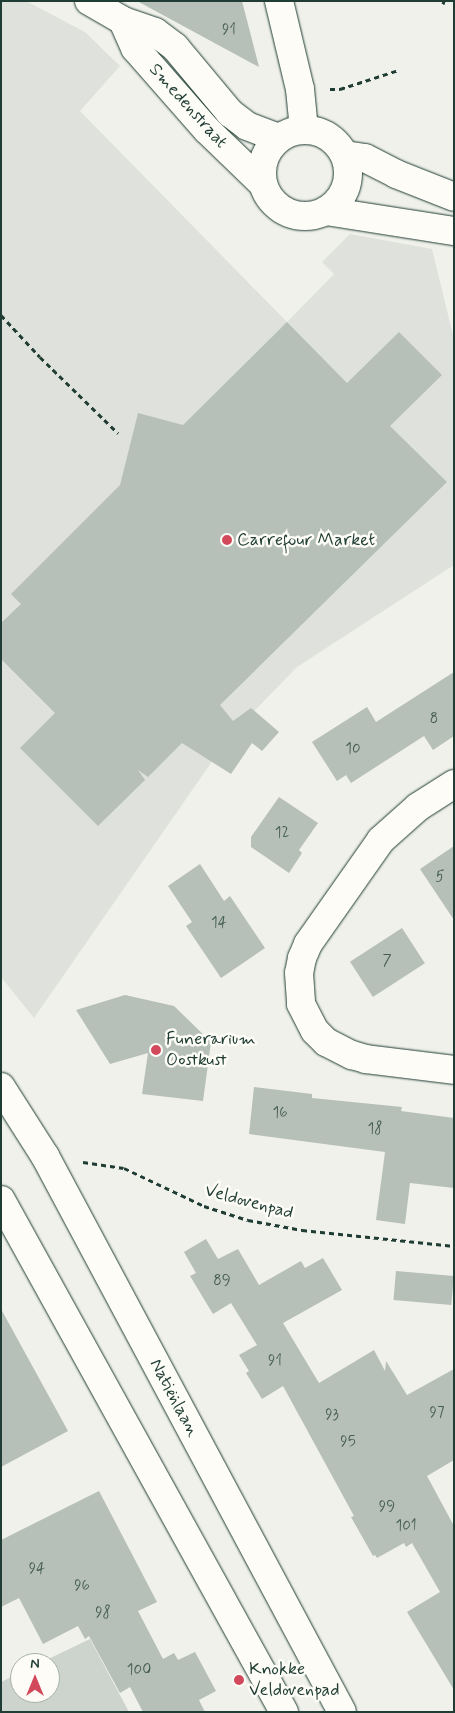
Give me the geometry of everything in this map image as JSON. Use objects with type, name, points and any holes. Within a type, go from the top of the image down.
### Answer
[{"type":"street","name":"Smedenstraat","points":[[89,1],[123,22],[155,32],[175,46],[230,113],[247,126],[279,138]]},
{"type":"street","points":[[279,1],[300,89],[304,130]]},
{"type":"street","name":"Smedenstraat","points":[[123,22],[135,48],[207,130],[263,184]]},
{"type":"street","points":[[326,211],[336,203],[346,187],[348,168],[345,156],[338,145],[317,131],[291,132],[279,138],[270,148],[264,159],[261,172],[263,184],[272,202],[292,215],[303,217],[326,211],[454,231]]},
{"type":"street","points":[[345,156],[365,158],[396,174],[454,197]]},
{"type":"street","points":[[454,784],[406,816],[381,840],[308,944],[302,958],[299,973],[301,1004],[315,1032],[326,1042],[352,1056],[454,1070]]},
{"type":"street","name":"Natiënlaan","points":[[1,1087],[45,1156],[342,1712]]},
{"type":"street","points":[[1,1200],[284,1712]]},
{"type":"path","points":[[300,89],[340,89],[399,70]]},
{"type":"path","points":[[1,316],[40,357],[118,432]]},
{"type":"path","name":"Veldovenpad","points":[[45,1156],[124,1168],[204,1206],[248,1220],[302,1230],[454,1246]]},
{"type":"shaded area","points":[[1,1],[26,1],[85,32],[120,66],[80,111],[287,322],[334,274],[322,262],[350,234],[432,249],[454,339],[454,565],[297,667],[229,737],[34,1018],[1,977]]},
{"type":"shaded area","points":[[90,1639],[129,1712],[1,1712],[1,1682],[10,1678],[10,1703],[60,1703],[60,1653]]},
{"type":"building","points":[[137,1],[242,1],[259,67]]},
{"type":"building","name":"Carrefour Market","points":[[287,322],[347,383],[399,332],[442,375],[390,426],[447,482],[220,705],[233,721],[251,708],[279,732],[262,751],[252,743],[231,774],[182,743],[148,777],[138,770],[145,780],[98,826],[20,748],[55,713],[1,659],[1,623],[21,604],[11,594],[120,485],[138,413],[183,425]]},
{"type":"building","points":[[454,672],[454,736],[433,750],[424,736],[351,783],[346,775],[337,781],[312,742],[367,707],[376,722]]},
{"type":"building","points":[[279,797],[318,823],[299,850],[302,853],[289,873],[251,847],[251,837]]},
{"type":"building","points":[[454,846],[454,920],[420,869]]},
{"type":"building","points":[[200,864],[224,901],[230,896],[265,948],[221,978],[186,926],[192,922],[168,886]]},
{"type":"building","points":[[402,928],[425,963],[373,997],[350,962]]},
{"type":"building","name":"Funerarium Oostkust","points":[[125,995],[174,1006],[211,1042],[203,1101],[142,1094],[148,1053],[110,1064],[76,1010]]},
{"type":"building","points":[[254,1087],[312,1094],[312,1098],[402,1107],[401,1111],[454,1118],[454,1188],[410,1183],[405,1224],[376,1220],[385,1152],[249,1134]]},
{"type":"building","points":[[206,1239],[218,1259],[238,1249],[259,1285],[301,1261],[305,1268],[323,1258],[342,1290],[283,1323],[319,1383],[374,1350],[385,1371],[386,1361],[407,1395],[454,1369],[454,1460],[427,1476],[454,1526],[454,1690],[407,1612],[440,1592],[412,1543],[406,1547],[404,1543],[377,1558],[375,1555],[373,1556],[351,1517],[354,1516],[283,1386],[262,1399],[246,1373],[249,1371],[239,1355],[257,1345],[231,1303],[213,1314],[190,1276],[196,1273],[184,1252]]},
{"type":"building","points":[[396,1271],[454,1276],[451,1305],[393,1300]]},
{"type":"building","points":[[1,1309],[68,1431],[1,1467]]},
{"type":"building","points":[[99,1491],[157,1602],[138,1611],[163,1659],[174,1653],[178,1660],[195,1652],[216,1691],[199,1700],[205,1712],[143,1712],[130,1687],[120,1693],[89,1636],[85,1639],[78,1626],[43,1644],[19,1598],[1,1607],[1,1540]]},
{"type":"place","name":"Carrefour Market","points":[[227,540]]},
{"type":"place","name":"Funerarium Oostkust","points":[[156,1050]]},
{"type":"place","name":"Knokke Veldovenpad","points":[[239,1680]]}]
